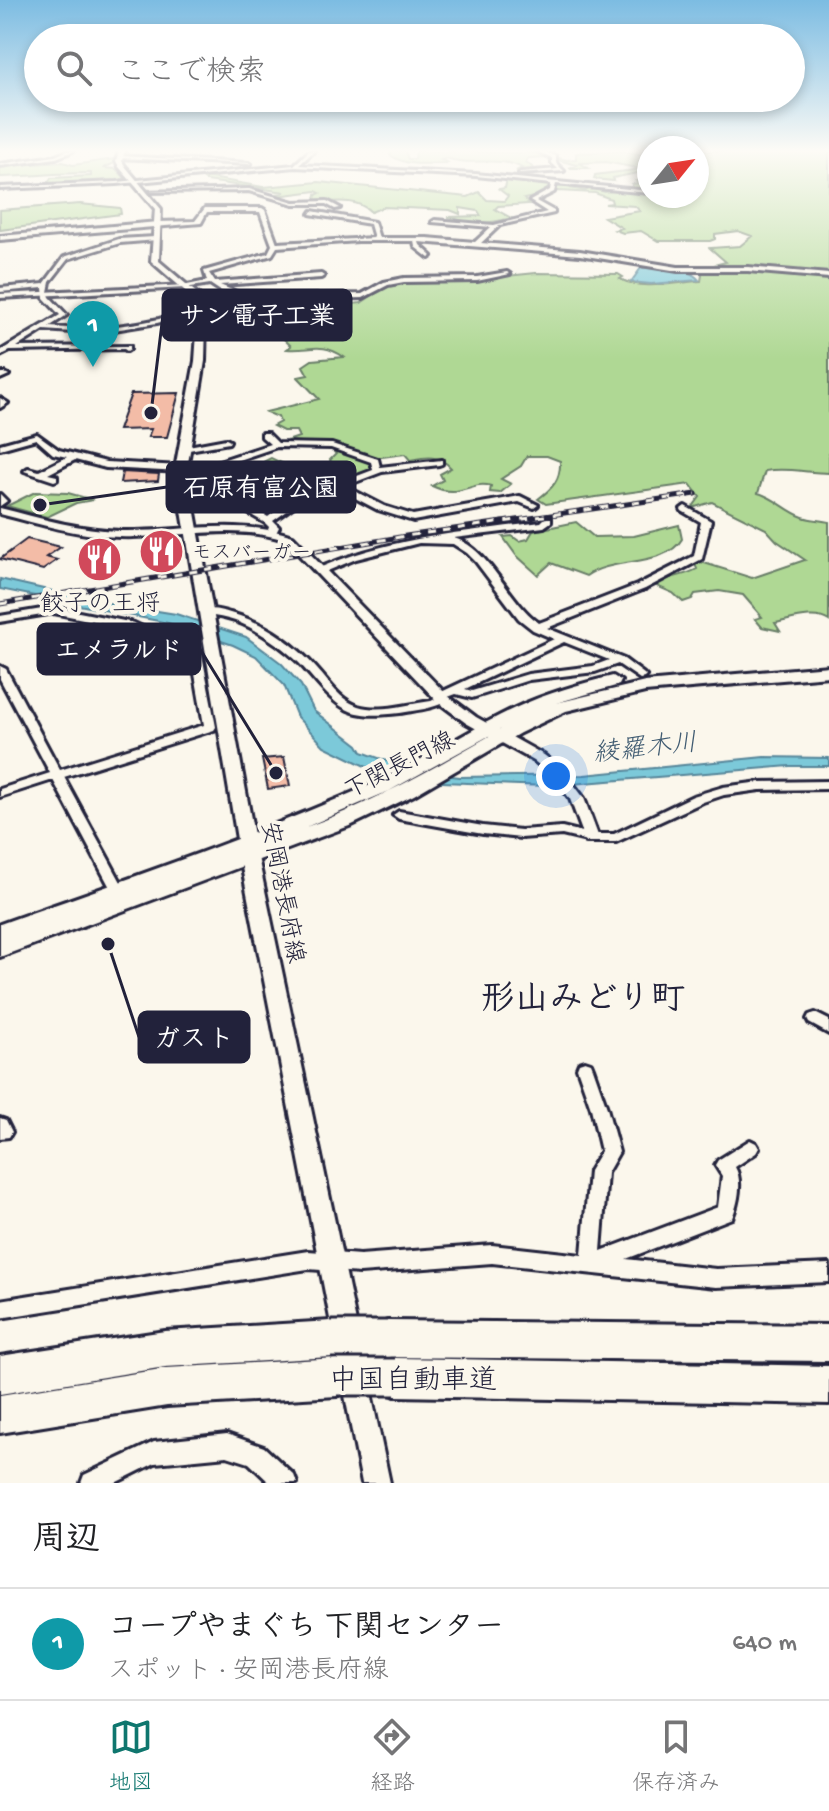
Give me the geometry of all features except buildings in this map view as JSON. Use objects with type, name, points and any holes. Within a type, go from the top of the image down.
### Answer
[{"type":"highway","name":"中国自動車道","points":[[0,1375],[57,1363],[166,1348],[331,1339],[829,1343]]},
{"type":"highway","name":"中国自動車道","points":[[0,1414],[55,1402],[164,1387],[283,1378],[395,1377],[829,1385]]},
{"type":"main road","name":"安岡港長府線","points":[[158,224],[153,256],[157,264],[185,286],[199,303],[204,342],[181,469],[249,849],[376,1483]]},
{"type":"main road","name":"下関長門線","points":[[249,849],[492,733],[560,707],[613,693],[694,681],[829,669]]},
{"type":"main road","name":"下関長門線","points":[[0,949],[122,896],[249,849],[345,820],[454,767],[528,706],[566,692],[640,676],[829,669]]},
{"type":"main road","name":"下関長門線","points":[[0,932],[122,896]]},
{"type":"street","points":[[0,238],[200,220]]},
{"type":"street","points":[[266,220],[275,245]]},
{"type":"street","points":[[355,220],[372,223],[377,239]]},
{"type":"street","points":[[435,222],[494,226],[518,220]]},
{"type":"street","points":[[477,244],[494,226]]},
{"type":"street","points":[[0,354],[64,315],[47,298],[46,289],[68,256],[119,241],[155,239]]},
{"type":"street","points":[[275,245],[416,240],[594,255],[678,269],[748,269],[829,276]]},
{"type":"street","points":[[416,240],[417,246],[429,256]]},
{"type":"street","points":[[275,245],[267,257],[210,269],[206,275],[213,283],[247,299],[366,296],[386,283],[404,280],[477,279],[507,274]]},
{"type":"street","points":[[0,293],[185,286],[321,276]]},
{"type":"street","points":[[43,328],[79,332],[158,321],[200,310]]},
{"type":"street","points":[[8,349],[90,345],[127,349]]},
{"type":"street","points":[[265,435],[276,445]]},
{"type":"street","points":[[0,447],[37,436],[56,452],[106,465],[193,472],[289,538],[442,698],[492,733],[548,764],[577,798],[591,838]]},
{"type":"street","points":[[183,449],[226,441]]},
{"type":"street","points":[[210,444],[226,461]]},
{"type":"street","points":[[193,472],[276,445],[338,447],[375,461],[377,471]]},
{"type":"street","points":[[41,474],[74,457]]},
{"type":"street","points":[[0,511],[103,533],[270,527],[296,498],[377,471],[439,462]]},
{"type":"street","points":[[28,471],[54,478]]},
{"type":"street","points":[[338,486],[381,508],[413,518],[520,499],[534,505]]},
{"type":"street","points":[[537,628],[641,587],[699,557],[706,521],[685,509]]},
{"type":"street","points":[[322,570],[353,557],[429,539],[544,524],[548,520]]},
{"type":"street","points":[[429,539],[459,542],[494,578],[512,607],[537,628],[617,661],[640,676]]},
{"type":"street","points":[[0,619],[54,610],[130,625],[197,655],[210,727],[0,793]]},
{"type":"street","points":[[206,614],[231,615],[271,636],[306,664],[333,698],[362,711],[434,704],[455,690],[564,638]]},
{"type":"street","points":[[455,690],[472,695],[528,677],[595,669],[617,661]]},
{"type":"street","points":[[0,669],[122,896]]},
{"type":"street","points":[[399,815],[483,830],[521,834],[562,831],[591,838],[616,838],[698,799],[723,791],[829,785]]},
{"type":"street","points":[[585,1068],[610,1152],[598,1171],[591,1264]]},
{"type":"street","points":[[591,1264],[726,1212],[731,1175],[724,1165],[750,1148]]},
{"type":"street","points":[[0,1309],[308,1260],[333,1263],[492,1254],[716,1278],[829,1273]]},
{"type":"street","points":[[92,1483],[154,1453],[227,1445],[256,1455],[286,1483]]},
{"type":"green space","points":[[0,220],[74,220],[0,230]]},
{"type":"green space","points":[[462,220],[502,220],[494,222]]},
{"type":"green space","points":[[609,220],[829,220],[829,473],[765,471],[758,493],[803,517],[829,522],[829,621],[810,616],[795,618],[775,623],[780,631],[762,627],[755,619],[762,617],[743,595],[719,591],[695,594],[692,599],[683,602],[673,593],[652,584],[692,572],[697,569],[695,564],[701,562],[752,578],[805,560],[777,541],[766,529],[712,502],[692,508],[700,497],[690,484],[546,504],[538,499],[555,483],[560,467],[560,461],[547,456],[527,456],[521,466],[501,479],[511,484],[500,493],[490,492],[491,486],[484,485],[458,491],[432,486],[443,480],[440,474],[451,468],[437,459],[410,460],[405,454],[374,458],[373,471],[353,479],[335,470],[271,489],[255,486],[216,469],[230,465],[260,479],[282,473],[265,461],[271,458],[303,473],[333,466],[330,460],[336,454],[327,444],[287,441],[299,437],[296,431],[283,431],[273,426],[280,422],[278,417],[266,412],[319,399],[298,377],[308,375],[303,366],[312,360],[344,357],[322,348],[287,349],[291,346],[282,337],[284,334],[323,328],[311,322],[296,322],[298,318],[285,313],[268,317],[280,328],[277,331],[258,316],[260,312],[249,309],[283,309],[278,305],[280,301],[254,300],[296,298],[314,303],[323,298],[347,298],[353,304],[361,303],[388,284],[406,281],[438,283],[536,273],[618,274],[623,277],[620,279],[639,285],[701,281],[702,275],[698,269],[726,262],[710,248],[740,246],[752,236],[738,231],[715,234],[715,239],[710,241],[658,241],[641,231],[623,233],[615,230],[622,228]]},
{"type":"green space","points":[[35,492],[68,493],[93,500],[76,503],[47,517],[7,506]]},
{"type":"green space","points":[[576,522],[594,537],[634,536],[679,525],[682,539],[664,554],[610,566],[586,576],[551,563],[538,575],[516,555],[503,537],[512,536],[519,541],[528,539],[533,531]]},
{"type":"water","points":[[641,268],[680,270],[699,280],[651,284],[631,282]]},
{"type":"water","points":[[0,579],[96,601],[176,614],[246,637],[281,663],[301,685],[314,711],[358,745],[362,752],[417,772],[460,777],[584,775],[764,757],[829,758],[829,766],[790,766],[547,786],[416,781],[369,768],[324,746],[297,717],[284,685],[256,656],[168,623],[0,589]]},
{"type":"railway","points":[[0,604],[406,536],[696,494]]},
{"type":"place","name":"コープやまぐち 下関センター","points":[[93,367]]},
{"type":"place","name":"サン電子工業","points":[[151,413]]},
{"type":"place","name":"石原有富公園","points":[[40,505]]},
{"type":"place","name":"モスバーガー","points":[[161,551]]},
{"type":"place","name":"餃子の王将","points":[[100,560]]},
{"type":"place","name":"エメラルド","points":[[276,773]]},
{"type":"place","name":"ガスト","points":[[108,944]]},
{"type":"district","name":"形山みどり町","points":[[583,996]]},
{"type":"water label","name":"綾羅木川","points":[[645,746]]}]
